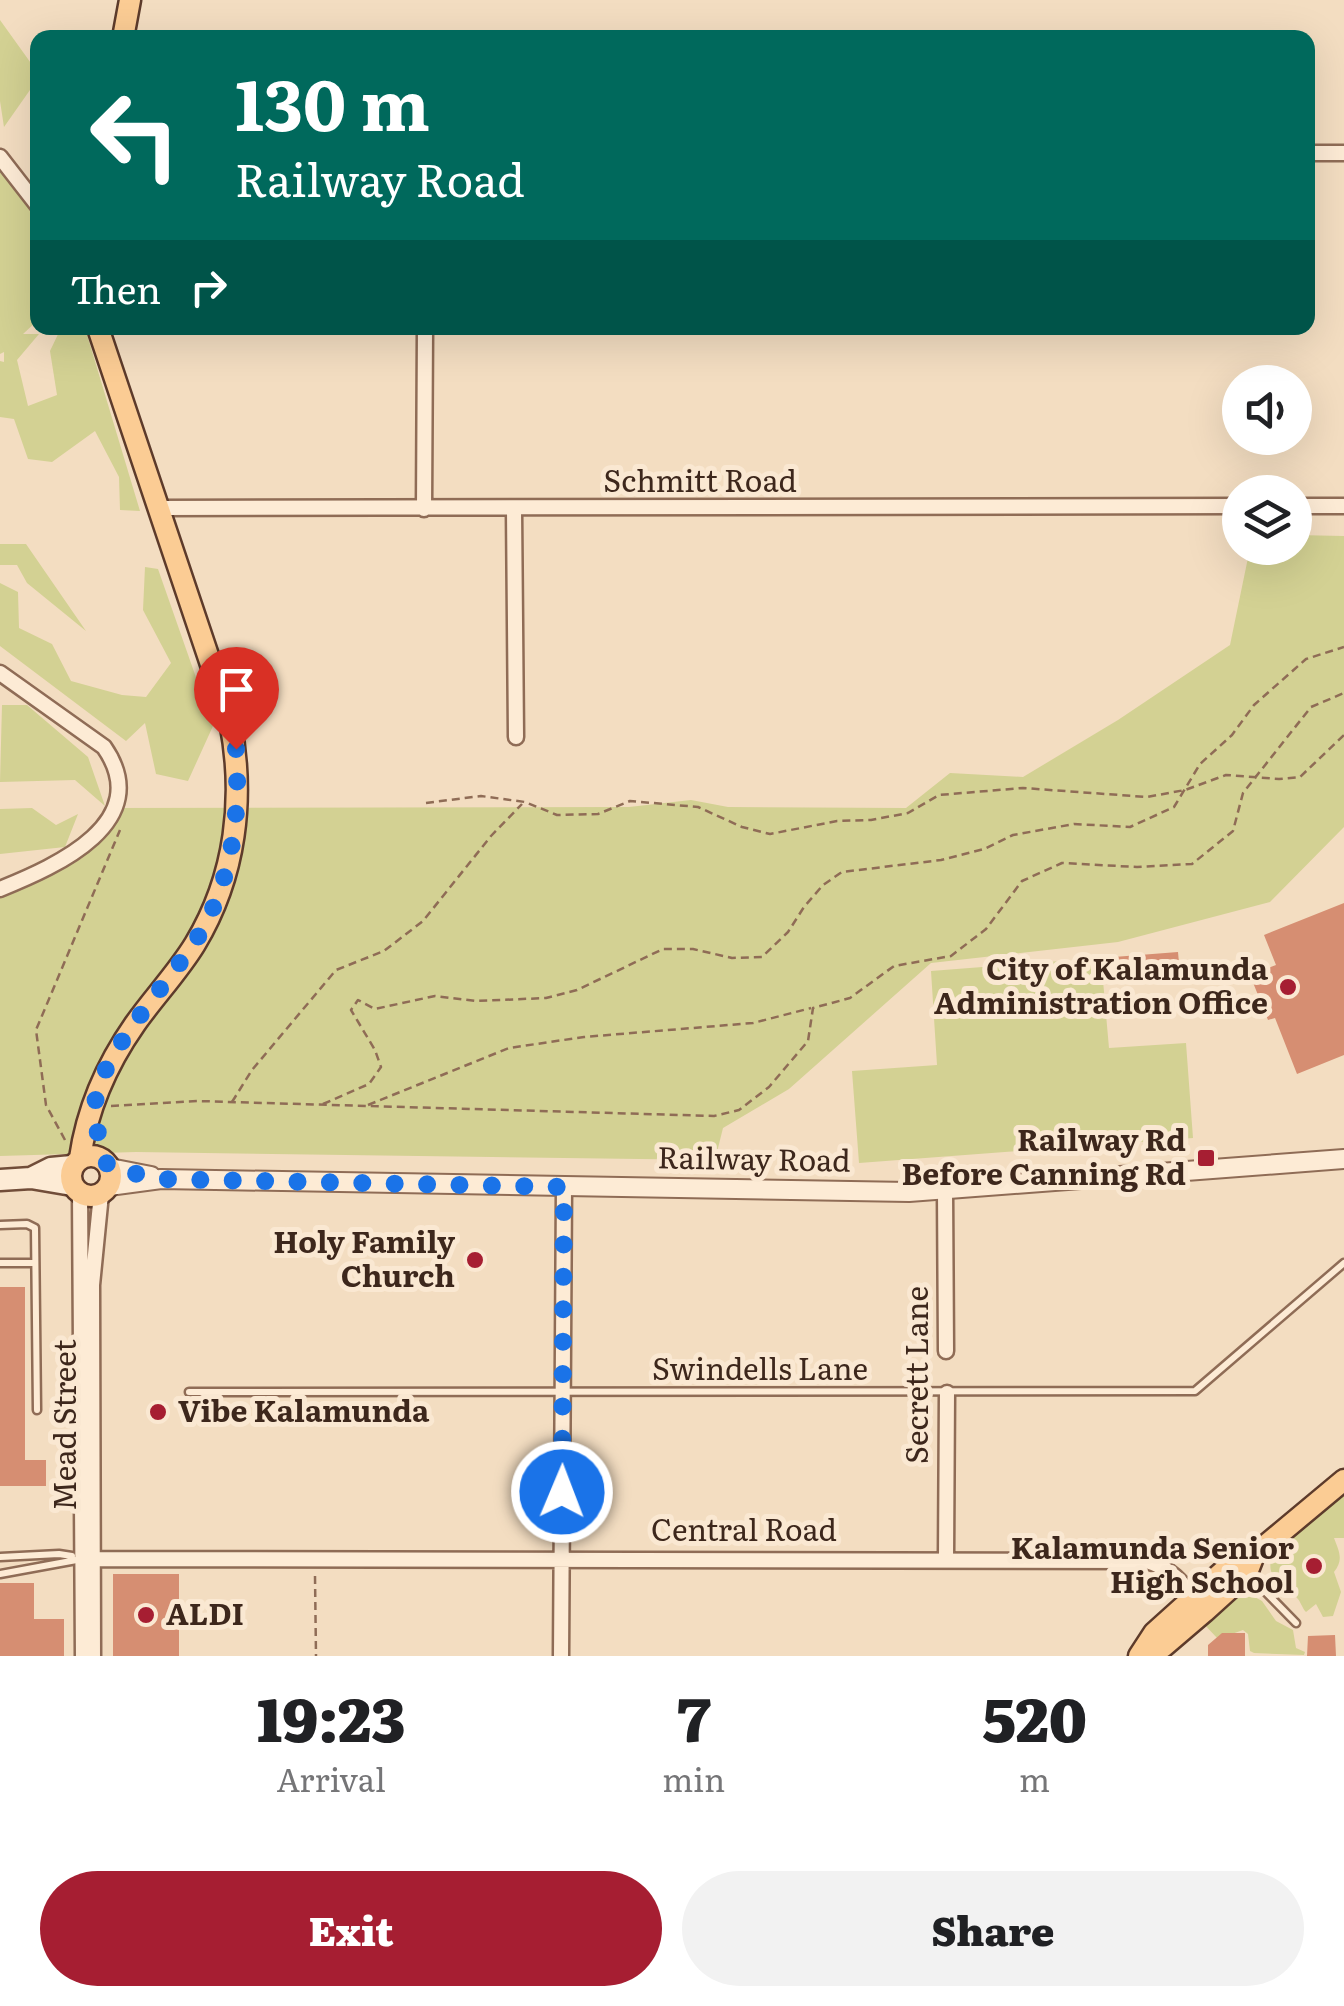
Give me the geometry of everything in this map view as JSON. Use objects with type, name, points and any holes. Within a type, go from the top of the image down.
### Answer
[{"type":"main road","points":[[125,30],[130,0]]},
{"type":"main road","points":[[89,1173],[84,1133],[105,1075],[123,1041],[194,946],[224,878],[235,827],[238,776],[230,721],[100,335]]},
{"type":"main road","name":"Railway Road","points":[[0,1180],[89,1173]]},
{"type":"main road","points":[[1140,1655],[1163,1647],[1236,1560],[1251,1564],[1344,1480]]},
{"type":"street","points":[[1315,153],[1344,153]]},
{"type":"street","points":[[0,157],[30,196]]},
{"type":"street","points":[[424,509],[425,335]]},
{"type":"street","name":"Schmitt Road","points":[[160,508],[1222,506]]},
{"type":"street","points":[[1312,506],[1344,506]]},
{"type":"street","points":[[514,510],[516,737]]},
{"type":"street","points":[[0,673],[104,746],[116,764],[119,790],[104,826],[84,846],[62,862],[0,888]]},
{"type":"street","name":"Railway Road","points":[[89,1173],[161,1179],[945,1192],[1344,1159]]},
{"type":"street","name":"Mead Street","points":[[89,1173],[89,1559],[93,1656]]},
{"type":"street","points":[[561,1656],[564,1187]]},
{"type":"street","name":"Secrett Lane","points":[[945,1192],[946,1351]]},
{"type":"street","name":"Secrett Lane","points":[[946,1393],[946,1558]]},
{"type":"street","name":"Mead Street","points":[[82,1656],[89,1559]]},
{"type":"street","name":"Central Road","points":[[89,1559],[1147,1561],[1167,1569],[1199,1604]]},
{"type":"lane","points":[[0,1224],[27,1224],[35,1228],[37,1410]]},
{"type":"lane","points":[[0,1262],[36,1263]]},
{"type":"lane","name":"Swindells Lane","points":[[189,1392],[1196,1391],[1344,1263]]},
{"type":"lane","name":"Central Road","points":[[0,1557],[60,1554],[89,1559]]},
{"type":"lane","name":"Central Road","points":[[0,1574],[26,1572],[59,1560],[89,1559]]},
{"type":"lane","points":[[1251,1564],[1296,1623]]},
{"type":"path","points":[[322,1105],[369,1084],[381,1067],[350,1010],[358,1000],[376,1009],[434,996],[476,1001],[546,998],[577,990],[663,949],[692,949],[732,958],[762,957],[788,932],[823,885],[842,872],[941,860],[984,849],[1013,835],[1074,824],[1130,827],[1174,806],[1200,764],[1232,736],[1254,706],[1306,659],[1344,647]]},
{"type":"path","points":[[367,1106],[509,1048],[584,1037],[752,1023],[850,998],[894,966],[952,956],[986,928],[1022,881],[1062,863],[1192,864],[1232,831],[1243,794],[1311,707],[1344,693]]},
{"type":"path","points":[[426,802],[481,796],[524,802],[556,815],[598,814],[630,802],[698,808],[770,834],[836,820],[871,820],[908,813],[940,795],[1023,788],[1147,797],[1185,790],[1226,775],[1300,777],[1344,734]]},
{"type":"path","points":[[231,1103],[252,1070],[336,970],[384,951],[423,920],[524,802]]},
{"type":"path","points":[[94,1106],[231,1103],[714,1116],[739,1110],[769,1087],[808,1041],[813,1008]]},
{"type":"path","points":[[46,1105],[57,1129],[89,1173]]},
{"type":"path","points":[[315,1574],[316,1656]]},
{"type":"shaded area","points":[[0,20],[30,62],[30,90],[4,127],[0,101]]},
{"type":"shaded area","points":[[0,170],[30,209],[30,328],[23,334],[38,335],[17,360],[28,406],[57,395],[50,351],[58,335],[87,335],[140,511],[120,510],[119,477],[95,431],[52,462],[28,459],[14,419],[0,417],[0,361],[4,362],[4,352],[0,354]]},
{"type":"shaded area","points":[[1312,535],[1344,536],[1344,827],[1270,902],[1118,942],[931,963],[789,1089],[723,1128],[715,1160],[136,1152],[0,1156],[0,895],[82,858],[112,808],[629,807],[691,800],[728,807],[906,808],[950,773],[1023,777],[1118,720],[1230,645],[1246,565],[1312,565]]},
{"type":"shaded area","points":[[0,544],[26,544],[86,631],[27,583],[17,565],[0,565]]},
{"type":"shaded area","points":[[145,567],[158,569],[213,726],[188,781],[156,774],[145,723],[126,741],[0,646],[0,583],[18,592],[19,628],[52,644],[71,681],[122,695],[146,697],[171,663],[143,610]]},
{"type":"shaded area","points":[[2,705],[27,705],[88,757],[105,806],[75,780],[0,782]]},
{"type":"shaded area","points":[[32,808],[56,825],[78,814],[65,847],[0,854],[0,809]]},
{"type":"shaded area","points":[[1101,958],[1109,1048],[1186,1043],[1193,1138],[859,1163],[852,1071],[937,1065],[931,971]]},
{"type":"shaded area","points":[[1338,1489],[1344,1493],[1344,1538],[1334,1538],[1340,1559],[1334,1572],[1341,1592],[1333,1616],[1323,1617],[1316,1604],[1306,1612],[1273,1577],[1270,1565],[1274,1554],[1288,1541],[1284,1535],[1298,1523],[1304,1527],[1302,1518],[1307,1506],[1325,1511],[1321,1500]]},
{"type":"shaded area","points":[[1234,1592],[1242,1598],[1251,1595],[1262,1601],[1276,1621],[1293,1630],[1296,1648],[1304,1655],[1254,1653],[1243,1630],[1218,1639],[1202,1622]]},
{"type":"building","points":[[1344,903],[1344,1055],[1297,1074],[1275,1018],[1268,1020],[1250,975],[1276,965],[1264,935]]},
{"type":"building","points":[[1178,952],[1180,974],[1103,980],[1101,958]]},
{"type":"building","points":[[0,1287],[25,1287],[25,1460],[46,1460],[46,1486],[0,1486]]},
{"type":"building","name":"ALDI","points":[[113,1574],[179,1574],[179,1656],[113,1656]]},
{"type":"building","points":[[0,1583],[34,1583],[34,1619],[64,1619],[64,1656],[0,1656]]},
{"type":"building","points":[[1222,1633],[1245,1633],[1245,1656],[1208,1656],[1208,1645]]},
{"type":"building","points":[[1335,1635],[1336,1656],[1307,1656],[1308,1636]]},
{"type":"place","name":"City of Kalamunda Administration Office","points":[[1288,987]]},
{"type":"place","name":"Railway Rd Before Canning Rd","points":[[1206,1158]]},
{"type":"place","name":"Holy Family Church","points":[[475,1260]]},
{"type":"place","name":"Vibe Kalamunda","points":[[158,1412]]},
{"type":"place","name":"Kalamunda Senior High School","points":[[1314,1566]]},
{"type":"place","name":"ALDI","points":[[146,1615]]},
{"type":"route","points":[[236,749],[235,827],[215,904],[194,946],[123,1041],[98,1090],[94,1106],[106,1162],[110,1168],[161,1179],[564,1187],[562,1492]]}]
